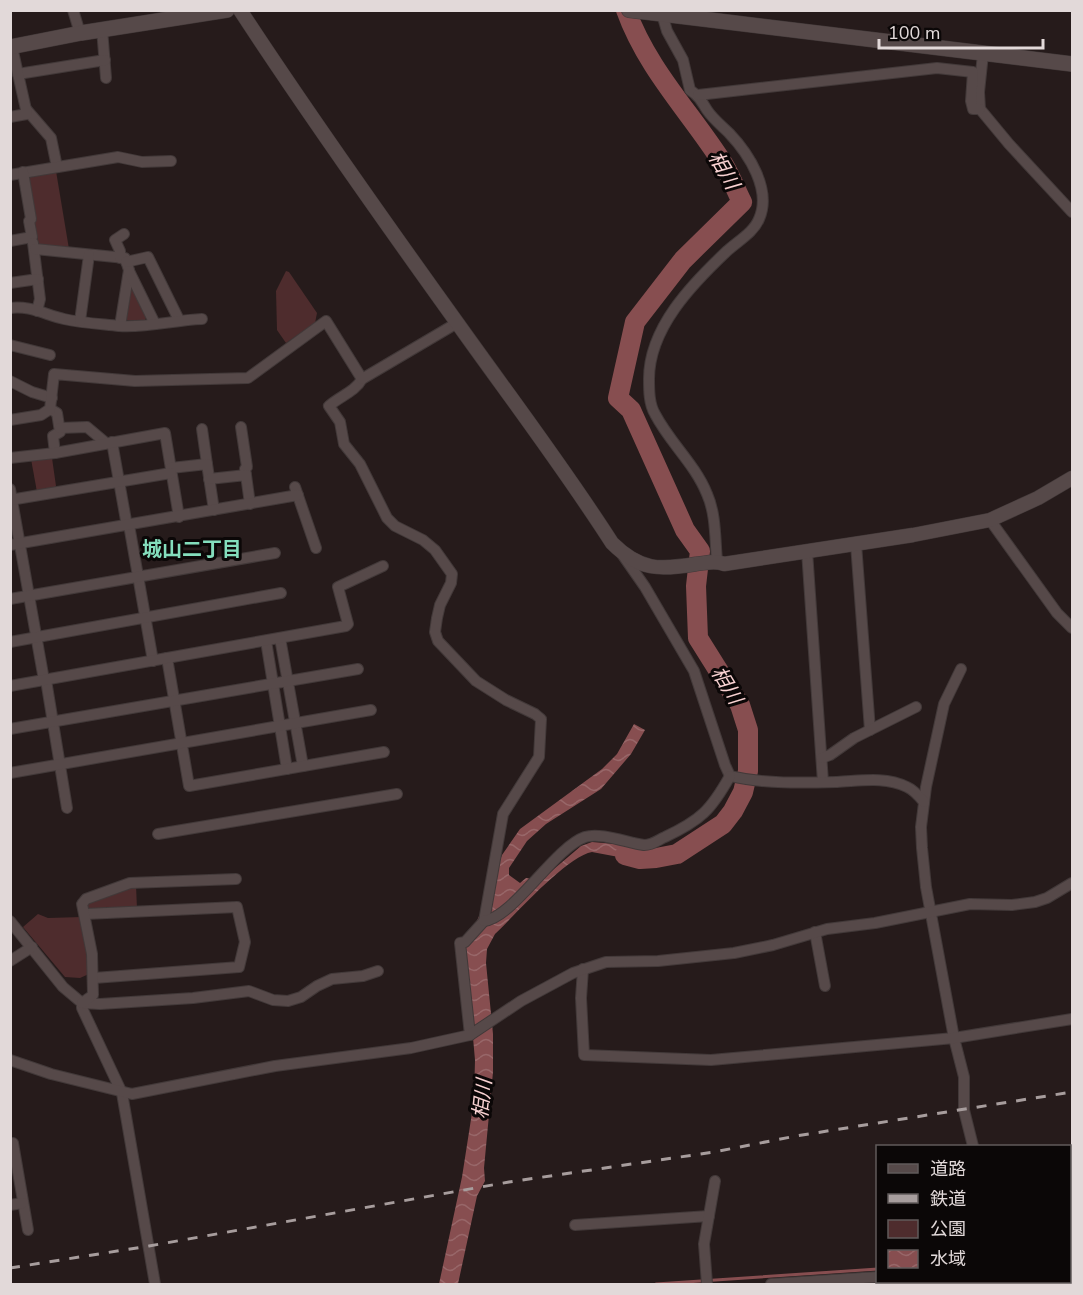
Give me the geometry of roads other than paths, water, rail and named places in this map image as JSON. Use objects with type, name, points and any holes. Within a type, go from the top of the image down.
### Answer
[{"type":"main road","points":[[11,47],[102,29],[227,10]]},
{"type":"main road","points":[[628,10],[1072,64]]},
{"type":"street","points":[[73,10],[80,33]]},
{"type":"street","points":[[240,10],[457,323],[551,451],[612,543],[645,587],[686,657],[698,684],[724,765],[730,776],[758,782],[875,779],[906,786],[924,802]]},
{"type":"street","points":[[662,14],[683,60],[690,90],[698,95],[708,112],[735,140],[752,165],[762,195],[762,208],[753,228],[717,261],[676,307],[660,332],[650,365],[649,386],[654,413],[698,474],[709,496],[713,514],[715,561]]},
{"type":"street","points":[[102,29],[106,78]]},
{"type":"street","points":[[10,117],[27,114],[11,47]]},
{"type":"street","points":[[983,54],[979,92],[980,109],[1072,212]]},
{"type":"street","points":[[18,74],[105,60]]},
{"type":"street","points":[[698,95],[937,68],[973,72],[971,100],[973,109],[980,109]]},
{"type":"street","points":[[26,109],[51,138],[57,167]]},
{"type":"street","points":[[10,175],[118,157],[142,162],[171,161]]},
{"type":"street","points":[[23,172],[38,279],[40,299],[37,311]]},
{"type":"street","points":[[124,234],[115,240],[155,324]]},
{"type":"street","points":[[10,241],[32,237]]},
{"type":"street","points":[[34,249],[89,255],[125,263],[148,257],[178,320]]},
{"type":"street","points":[[80,321],[89,255]]},
{"type":"street","points":[[120,326],[125,263]]},
{"type":"street","points":[[10,283],[38,279]]},
{"type":"street","points":[[10,308],[22,306],[64,319],[120,326],[144,327],[178,320],[202,319]]},
{"type":"street","points":[[10,420],[41,415],[51,403],[54,374],[135,381],[248,378],[326,321],[362,379]]},
{"type":"street","points":[[457,323],[362,379],[357,387],[329,406],[340,422],[344,444],[360,464],[387,518],[401,530],[423,540],[435,550],[452,574],[452,580],[440,605],[437,618],[435,632],[438,641],[476,681],[541,719],[539,757],[503,814],[484,921],[465,942],[460,944],[470,1035]]},
{"type":"street","points":[[10,345],[50,355]]},
{"type":"street","points":[[10,381],[51,403],[57,413],[60,428],[60,432],[53,436],[56,453]]},
{"type":"street","points":[[60,428],[87,427],[109,443],[128,525],[153,661]]},
{"type":"street","points":[[241,427],[250,504]]},
{"type":"street","points":[[202,429],[214,510]]},
{"type":"street","points":[[10,458],[56,453],[165,433],[179,517]]},
{"type":"street","points":[[67,808],[61,764],[29,596],[15,544],[11,496],[119,481],[207,464]]},
{"type":"street","points":[[209,479],[246,475]]},
{"type":"street","points":[[621,553],[651,568],[674,568],[715,561],[724,564],[913,536],[990,520],[1038,498],[1072,478]]},
{"type":"street","points":[[15,544],[250,504],[296,491],[316,548]]},
{"type":"street","points":[[990,520],[1057,614],[1072,628]]},
{"type":"street","points":[[856,544],[870,730]]},
{"type":"street","points":[[807,551],[823,782]]},
{"type":"street","points":[[10,599],[275,553]]},
{"type":"street","points":[[10,686],[346,626],[348,624],[338,587],[383,566]]},
{"type":"street","points":[[10,642],[281,593]]},
{"type":"street","points":[[280,638],[303,766]]},
{"type":"street","points":[[266,641],[287,769]]},
{"type":"street","points":[[167,658],[189,786],[384,752]]},
{"type":"street","points":[[10,729],[358,669]]},
{"type":"street","points":[[961,669],[944,704],[924,802],[922,848],[931,913],[954,1038],[964,1077],[964,1110],[973,1145]]},
{"type":"street","points":[[822,758],[854,738],[916,707]]},
{"type":"street","points":[[10,773],[371,710]]},
{"type":"street","points":[[484,921],[492,920],[572,845],[586,837],[611,838],[648,845],[695,822],[715,803],[730,776]]},
{"type":"street","points":[[158,834],[397,794]]},
{"type":"street","points":[[82,1003],[93,995],[94,978],[82,903],[86,899],[124,885],[236,879]]},
{"type":"street","points":[[10,1060],[51,1074],[132,1094],[275,1066],[411,1048],[470,1035],[521,1001],[583,969],[606,962],[658,961],[734,953],[773,945],[815,932],[931,913],[970,904],[1012,905],[1035,902],[1047,898],[1072,883]]},
{"type":"street","points":[[85,914],[237,907],[245,942],[239,967],[94,978]]},
{"type":"street","points":[[10,921],[63,987],[82,1003],[100,1004],[193,998],[249,991],[273,1000],[288,1001],[301,997],[332,979],[363,976],[378,971]]},
{"type":"street","points":[[815,932],[825,986]]},
{"type":"street","points":[[10,962],[32,947]]},
{"type":"street","points":[[583,969],[581,998],[584,1055],[711,1060],[954,1038],[1072,1018]]},
{"type":"street","points":[[82,1003],[82,1008],[122,1093],[155,1284]]},
{"type":"street","points":[[10,1144],[13,1143],[28,1230]]},
{"type":"street","points":[[707,1280],[704,1244],[715,1181]]},
{"type":"street","points":[[10,1205],[23,1203]]},
{"type":"street","points":[[576,1225],[709,1216]]},
{"type":"street","points":[[771,1284],[876,1277]]},
{"type":"water","points":[[634,724],[645,730],[631,754],[601,789],[546,824],[527,841],[509,868],[509,875],[520,883],[526,878],[541,880],[581,846],[592,842],[616,844],[650,853],[692,849],[640,861],[592,852],[581,856],[556,875],[495,934],[487,949],[486,963],[493,1034],[493,1072],[484,1168],[485,1181],[477,1196],[458,1284],[439,1284],[462,1177],[474,1100],[475,1060],[465,947],[502,855],[520,829],[602,769],[617,754]]},
{"type":"waterway","name":"相川","points":[[625,855],[640,859],[677,854],[723,824],[743,792],[748,771],[748,730],[740,705],[698,638],[696,586],[700,551],[685,530],[631,410],[618,398],[635,322],[683,260],[742,202],[724,165],[646,52],[626,10]]},
{"type":"waterway","name":"相川","points":[[656,1284],[876,1269]]},
{"type":"railway","points":[[10,1268],[149,1246],[509,1182],[714,1152],[796,1136],[1072,1092]]},
{"type":"district","name":"城山二丁目","points":[[192,549]]}]
